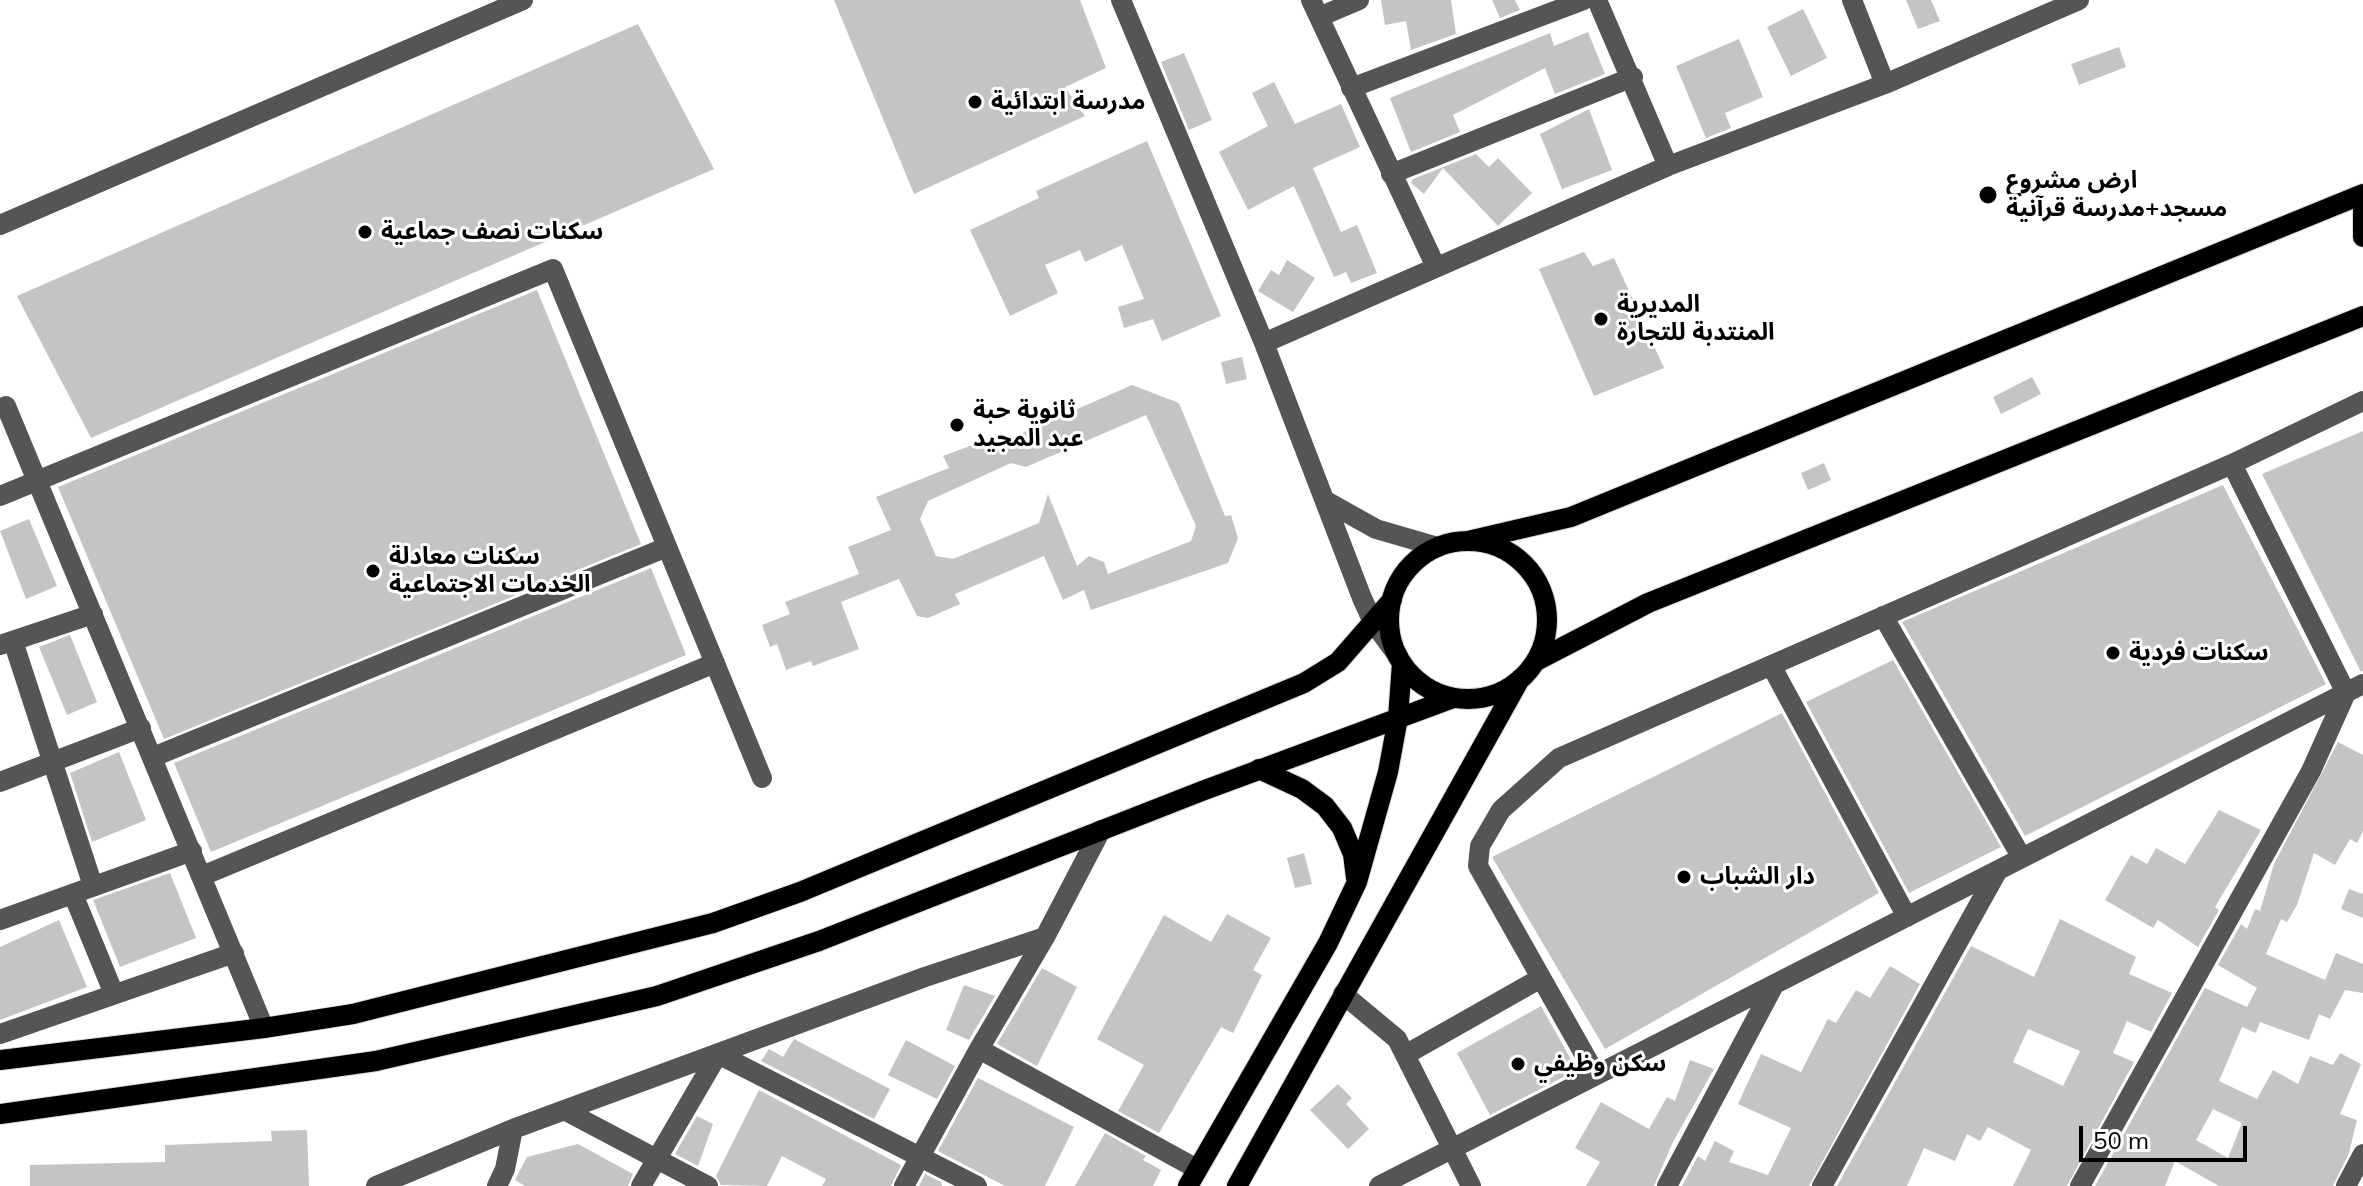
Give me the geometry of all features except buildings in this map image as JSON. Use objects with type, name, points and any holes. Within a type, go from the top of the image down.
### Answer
[{"type":"main road","points":[[0,1060],[353,1014],[633,945],[713,923],[800,892],[1304,683],[1338,662],[1392,600],[1410,569],[1438,547],[1571,517],[2363,194]]},
{"type":"main road","points":[[2363,208],[2363,237]]},
{"type":"main road","points":[[1536,661],[1648,603],[2363,316]]},
{"type":"main road","points":[[1237,1186],[1520,679],[1536,661],[1545,639],[1547,615],[1542,591],[1531,570],[1513,554],[1492,544],[1468,541]]},
{"type":"main road","points":[[1192,1178],[1328,943],[1357,882],[1374,830],[1398,718],[1400,660],[1392,638],[1392,600]]},
{"type":"main road","points":[[1400,660],[1424,685],[1453,698],[1477,699],[1500,692],[1520,679]]},
{"type":"main road","points":[[0,1114],[376,1061],[657,996],[819,941],[1259,769],[1453,698]]},
{"type":"main road","points":[[1259,769],[1302,789],[1325,806],[1347,841],[1357,882]]},
{"type":"street","points":[[0,225],[523,0]]},
{"type":"street","points":[[1121,0],[1264,343],[1373,622],[1400,660]]},
{"type":"street","points":[[1359,0],[1315,9],[1435,265]]},
{"type":"street","points":[[1351,88],[1584,0]]},
{"type":"street","points":[[1597,0],[1633,77],[1668,166]]},
{"type":"street","points":[[1852,0],[1885,84]]},
{"type":"street","points":[[1264,343],[1435,265],[1668,166],[1885,84],[2079,0]]},
{"type":"street","points":[[1391,174],[1633,77]]},
{"type":"street","points":[[0,496],[553,269],[762,778]]},
{"type":"street","points":[[1596,1075],[1478,866],[1480,846],[1501,810],[1559,758],[2232,464],[2363,401]]},
{"type":"street","points":[[6,406],[264,1028]]},
{"type":"street","points":[[2232,464],[2355,689]]},
{"type":"street","points":[[1326,501],[1376,529],[1438,547]]},
{"type":"street","points":[[153,757],[667,547]]},
{"type":"street","points":[[93,614],[6,643],[54,761],[93,886]]},
{"type":"street","points":[[1883,616],[2022,858]]},
{"type":"street","points":[[202,876],[715,663]]},
{"type":"street","points":[[1772,667],[1907,917]]},
{"type":"street","points":[[1379,1186],[2355,689]]},
{"type":"street","points":[[2080,1186],[2355,689]]},
{"type":"street","points":[[0,782],[141,728]]},
{"type":"street","points":[[904,1186],[1045,937],[1101,830]]},
{"type":"street","points":[[0,920],[192,851]]},
{"type":"street","points":[[1822,1186],[1997,871]]},
{"type":"street","points":[[73,894],[114,994]]},
{"type":"street","points":[[376,1186],[564,1110],[925,977],[1045,937]]},
{"type":"street","points":[[0,1034],[234,953]]},
{"type":"street","points":[[1405,1055],[1541,978]]},
{"type":"street","points":[[1667,1186],[1774,985]]},
{"type":"street","points":[[1343,994],[1397,1039],[1471,1186]]},
{"type":"street","points":[[979,1049],[1192,1178]]},
{"type":"street","points":[[718,1054],[977,1186]]},
{"type":"street","points":[[641,1186],[718,1054]]},
{"type":"street","points":[[564,1110],[708,1186]]},
{"type":"street","points":[[497,1186],[505,1169],[513,1129]]},
{"type":"street","points":[[2346,1186],[2363,1154]]},
{"type":"place","name":"مدرسة ابتدائية","points":[[975,102]]},
{"type":"place","name":"ارض مشروع مسجد+مدرسة قرآنية","points":[[1988,195]]},
{"type":"place","name":"سكنات نصف جماعية","points":[[365,232]]},
{"type":"place","name":"المديرية المنتدبة للتجارة","points":[[1601,319]]},
{"type":"place","name":"ثانوية حبة عبد المجيد","points":[[957,425]]},
{"type":"place","name":"سكنات معادلة الخدمات الاجتماعية","points":[[373,571]]},
{"type":"place","name":"سكنات فردية","points":[[2113,653]]},
{"type":"place","name":"دار الشباب","points":[[1684,877]]},
{"type":"place","name":"سكن وظيفي","points":[[1518,1064]]}]
